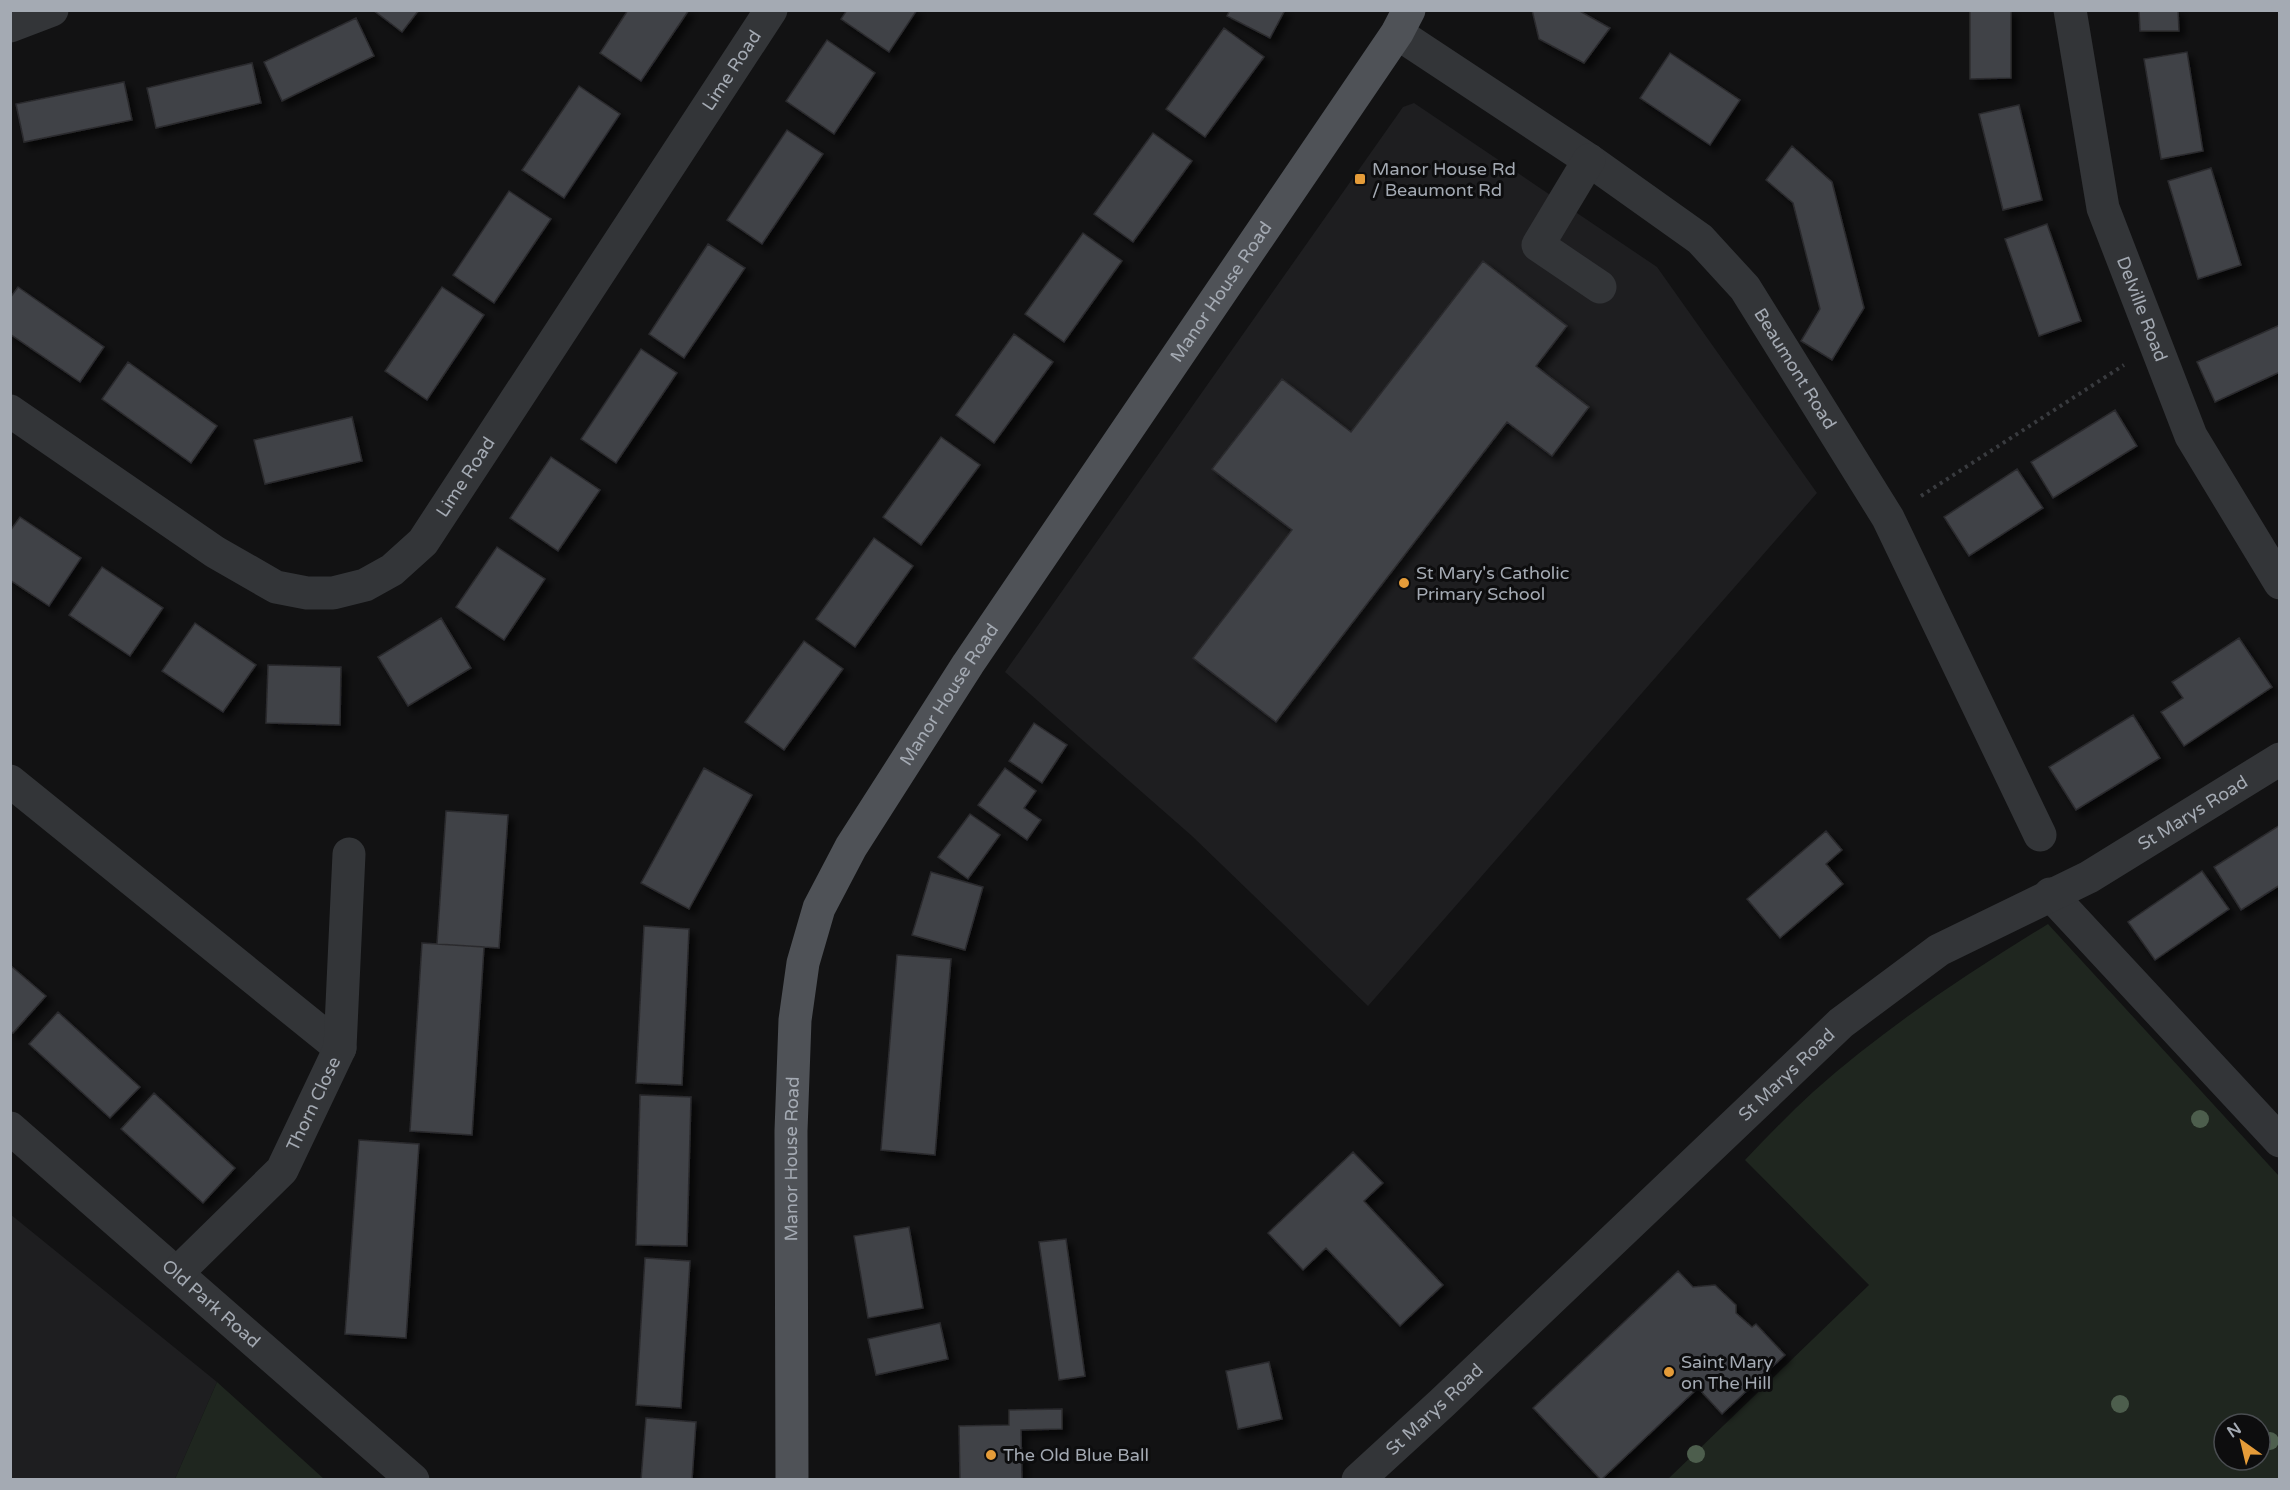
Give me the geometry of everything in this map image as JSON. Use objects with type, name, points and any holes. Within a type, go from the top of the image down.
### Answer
[{"type":"main road","name":"Manor House Road","points":[[792,1479],[791,1131],[795,1020],[803,963],[819,908],[851,847],[968,664],[1403,22]]},
{"type":"street","points":[[10,26],[52,10]]},
{"type":"street","name":"Lime Road","points":[[10,411],[215,552],[276,587],[307,593],[333,593],[365,585],[392,570],[423,542],[771,10]]},
{"type":"street","name":"Delville Road","points":[[2070,10],[2103,208],[2191,436],[2280,583]]},
{"type":"street","name":"Beaumont Road","points":[[1403,22],[1700,239],[1745,288],[1888,518],[2040,835]]},
{"type":"street","points":[[1589,159],[1538,245],[1600,287]]},
{"type":"street","name":"St Marys Road","points":[[1358,1479],[1442,1404],[1841,1023],[1939,950],[2050,894],[2089,878],[2280,759]]},
{"type":"street","points":[[10,780],[340,1048]]},
{"type":"street","name":"Thorn Close","points":[[178,1272],[282,1170],[340,1048],[349,854]]},
{"type":"street","points":[[2050,894],[2280,1141]]},
{"type":"street","name":"Old Park Road","points":[[15,1143],[178,1272],[413,1479]]},
{"type":"path","points":[[1888,518],[2155,345]]},
{"type":"shaded area","name":"St Mary's Catholic Primary School","points":[[1414,103],[1657,267],[1817,493],[1368,1006],[1192,836],[1005,672],[1403,107]]},
{"type":"shaded area","points":[[2048,924],[2279,1176],[2279,1479],[1668,1479],[1869,1285],[1745,1160],[1840,1068],[1957,982]]},
{"type":"shaded area","points":[[10,1214],[217,1382],[175,1479],[11,1479]]},
{"type":"shaded area","points":[[217,1382],[324,1479],[175,1479]]},
{"type":"building","points":[[373,10],[419,10],[402,32]]},
{"type":"building","points":[[628,10],[689,10],[641,81],[600,53]]},
{"type":"building","points":[[847,10],[917,10],[889,52],[841,19]]},
{"type":"building","points":[[1230,10],[1285,10],[1270,38],[1227,16]]},
{"type":"building","points":[[1532,10],[1578,10],[1610,28],[1584,63],[1539,39]]},
{"type":"building","points":[[1970,10],[2011,10],[2011,78],[1970,79]]},
{"type":"building","points":[[2139,10],[2178,10],[2179,31],[2140,31]]},
{"type":"building","points":[[356,18],[374,56],[282,101],[264,62]]},
{"type":"building","points":[[1224,28],[1264,57],[1205,137],[1166,109]]},
{"type":"building","points":[[827,40],[875,73],[834,134],[786,101]]},
{"type":"building","points":[[2187,52],[2203,151],[2161,159],[2144,59]]},
{"type":"building","points":[[1670,53],[1740,100],[1710,145],[1640,98]]},
{"type":"building","points":[[252,63],[261,103],[156,128],[147,88]]},
{"type":"building","points":[[124,82],[132,120],[24,142],[16,104]]},
{"type":"building","points":[[579,86],[620,114],[564,198],[522,170]]},
{"type":"building","points":[[2019,105],[2042,200],[2003,210],[1979,114]]},
{"type":"building","points":[[787,130],[823,154],[762,244],[727,220]]},
{"type":"building","points":[[1153,133],[1192,161],[1133,242],[1094,214]]},
{"type":"building","points":[[1792,146],[1832,182],[1864,308],[1832,360],[1801,341],[1820,309],[1793,203],[1766,180]]},
{"type":"building","points":[[2211,168],[2241,265],[2198,279],[2168,181]]},
{"type":"building","points":[[509,191],[551,219],[494,303],[453,275]]},
{"type":"building","points":[[2047,224],[2081,321],[2039,336],[2005,239]]},
{"type":"building","points":[[1083,233],[1122,261],[1064,342],[1025,314]]},
{"type":"building","points":[[708,244],[745,268],[684,358],[649,334]]},
{"type":"building","points":[[1483,261],[1567,326],[1536,366],[1589,407],[1552,456],[1507,422],[1276,722],[1193,658],[1292,530],[1212,469],[1282,379],[1351,432]]},
{"type":"building","points":[[18,287],[104,347],[80,382],[10,334],[10,298]]},
{"type":"building","points":[[442,287],[484,315],[427,400],[385,371]]},
{"type":"building","points":[[2280,325],[2280,372],[2215,402],[2197,362]]},
{"type":"building","points":[[1014,334],[1053,362],[994,443],[956,415]]},
{"type":"building","points":[[641,349],[677,373],[616,463],[581,439]]},
{"type":"building","points":[[128,362],[217,426],[191,463],[102,399]]},
{"type":"building","points":[[2115,410],[2137,446],[2053,498],[2031,462]]},
{"type":"building","points":[[352,417],[362,461],[265,484],[254,440]]},
{"type":"building","points":[[941,437],[980,465],[921,545],[883,517]]},
{"type":"building","points":[[551,457],[600,490],[558,551],[510,518]]},
{"type":"building","points":[[2017,469],[2043,508],[1969,556],[1944,517]]},
{"type":"building","points":[[20,517],[81,558],[49,606],[10,580],[10,531]]},
{"type":"building","points":[[874,538],[913,566],[855,647],[816,619]]},
{"type":"building","points":[[497,547],[545,579],[504,640],[456,607]]},
{"type":"building","points":[[102,567],[163,608],[130,656],[69,615]]},
{"type":"building","points":[[441,618],[471,668],[408,706],[378,657]]},
{"type":"building","points":[[195,623],[256,665],[223,712],[162,671]]},
{"type":"building","points":[[2239,638],[2272,687],[2184,746],[2161,712],[2183,698],[2172,682]]},
{"type":"building","points":[[804,641],[843,669],[784,750],[745,722]]},
{"type":"building","points":[[268,665],[341,667],[340,725],[266,723]]},
{"type":"building","points":[[2133,715],[2160,758],[2076,810],[2049,767]]},
{"type":"building","points":[[1034,723],[1067,745],[1042,783],[1009,761]]},
{"type":"building","points":[[704,768],[752,795],[689,909],[641,883]]},
{"type":"building","points":[[1005,768],[1036,791],[1024,808],[1041,820],[1027,840],[978,805]]},
{"type":"building","points":[[446,811],[508,815],[499,948],[437,944]]},
{"type":"building","points":[[970,814],[1000,835],[968,879],[938,857]]},
{"type":"building","points":[[2280,825],[2280,885],[2241,910],[2214,867]]},
{"type":"building","points":[[1826,831],[1842,850],[1826,864],[1843,884],[1780,938],[1747,899]]},
{"type":"building","points":[[2202,871],[2229,909],[2155,960],[2128,922]]},
{"type":"building","points":[[931,872],[983,887],[965,950],[912,935]]},
{"type":"building","points":[[644,926],[689,929],[682,1085],[636,1083]]},
{"type":"building","points":[[422,943],[484,947],[472,1135],[410,1131]]},
{"type":"building","points":[[897,955],[951,959],[935,1155],[881,1150]]},
{"type":"building","points":[[10,965],[46,996],[13,1033],[10,1031]]},
{"type":"building","points":[[58,1012],[140,1087],[110,1118],[29,1044]]},
{"type":"building","points":[[154,1093],[235,1168],[203,1203],[121,1129]]},
{"type":"building","points":[[640,1095],[691,1097],[687,1246],[636,1245]]},
{"type":"building","points":[[359,1140],[419,1144],[406,1338],[345,1334]]},
{"type":"building","points":[[1353,1152],[1383,1183],[1364,1201],[1443,1285],[1400,1326],[1326,1248],[1303,1270],[1268,1233]]},
{"type":"building","points":[[909,1227],[923,1308],[868,1318],[854,1236]]},
{"type":"building","points":[[1066,1239],[1085,1376],[1059,1380],[1039,1242]]},
{"type":"building","points":[[645,1258],[690,1261],[681,1408],[636,1405]]},
{"type":"building","name":"Saint Mary on The Hill","points":[[1678,1271],[1693,1287],[1715,1285],[1736,1305],[1736,1313],[1752,1327],[1756,1324],[1785,1355],[1722,1414],[1698,1388],[1601,1480],[1533,1408]]},
{"type":"building","points":[[940,1323],[948,1359],[876,1375],[868,1339]]},
{"type":"building","points":[[1269,1362],[1282,1419],[1238,1429],[1226,1371]]},
{"type":"building","name":"The Old Blue Ball","points":[[1062,1409],[1062,1429],[1021,1430],[1022,1480],[960,1480],[959,1426],[1009,1425],[1009,1410]]},
{"type":"building","points":[[646,1418],[696,1422],[692,1480],[641,1480]]},
{"type":"place","name":"Manor House Rd / Beaumont Rd","points":[[1360,179]]},
{"type":"place","name":"St Mary's Catholic Primary School","points":[[1404,583]]},
{"type":"place","name":"Saint Mary on The Hill","points":[[1669,1372]]},
{"type":"place","name":"The Old Blue Ball","points":[[991,1455]]}]
